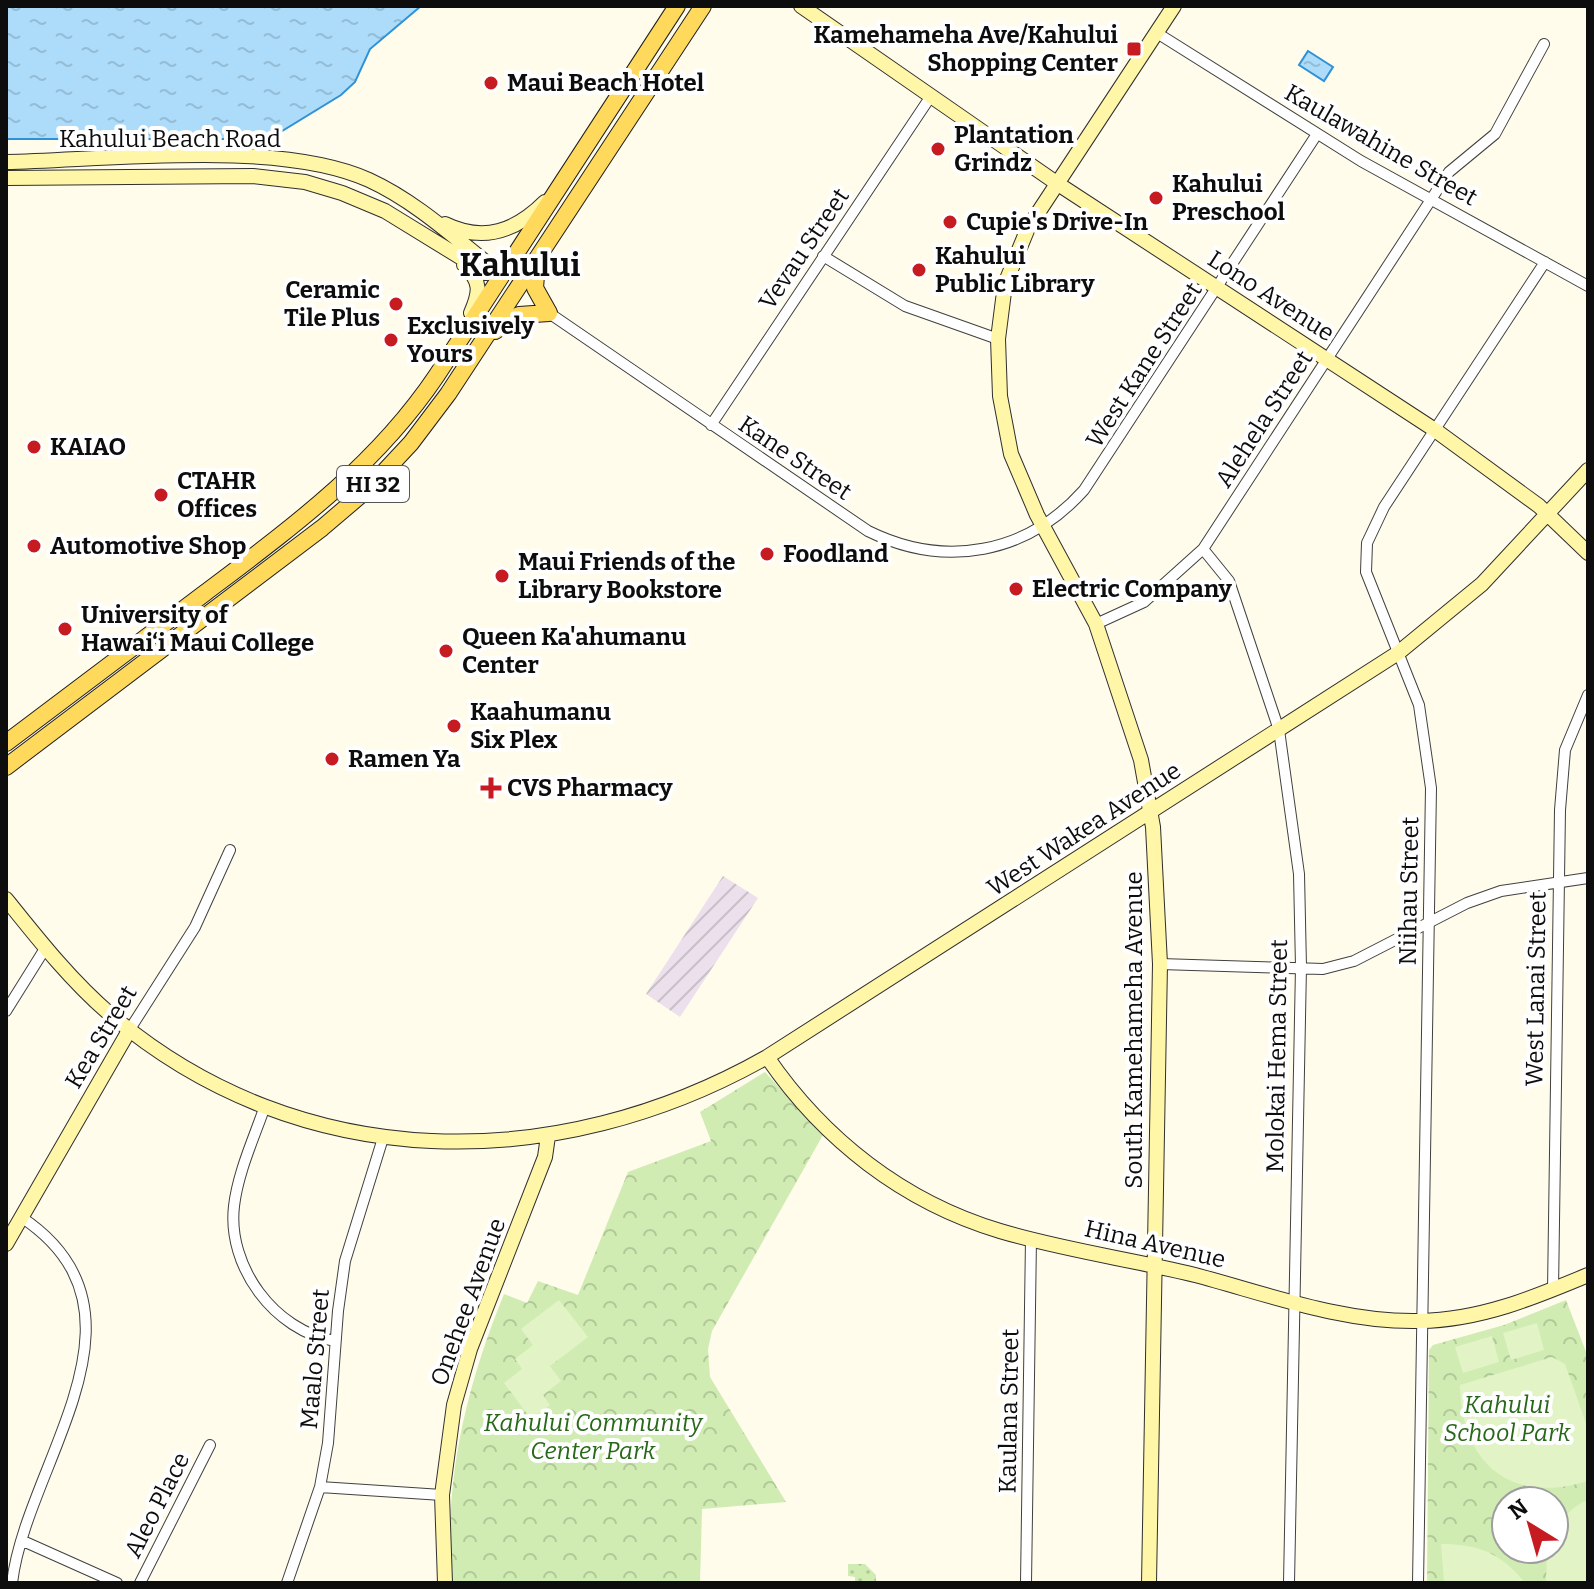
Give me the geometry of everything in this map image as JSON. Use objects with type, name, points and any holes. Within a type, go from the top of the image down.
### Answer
[{"type":"main road","name":"HI 32","points":[[6,743],[223,580],[355,474],[406,418],[677,6]]},
{"type":"main road","name":"HI 32","points":[[6,767],[235,595],[369,488],[411,443],[483,342],[703,6]]},
{"type":"main road","points":[[610,109],[627,120]]},
{"type":"main road","points":[[539,255],[535,288],[549,313]]},
{"type":"main road","points":[[499,277],[549,313]]},
{"type":"main road","points":[[483,342],[519,315],[549,313]]},
{"type":"main road","points":[[223,580],[235,595]]},
{"type":"street","name":"Lono Avenue","points":[[801,6],[1055,182],[1435,430],[1549,515],[1588,553]]},
{"type":"street","name":"South Kamehameha Avenue","points":[[1149,1583],[1160,964],[1158,879],[1150,812],[1141,760],[1096,624],[1044,527],[1011,454],[1000,396],[998,339],[1010,267],[1022,238],[1055,182],[1174,6]]},
{"type":"street","name":"Kaulawahine Street","points":[[1157,33],[1317,134],[1588,286]]},
{"type":"street","name":"Alehela Street","points":[[1096,624],[1144,602],[1203,549],[1431,199],[1458,162],[1495,134],[1544,44]]},
{"type":"street","name":"Vevau Street","points":[[711,425],[931,96]]},
{"type":"street","name":"West Kane Street","points":[[1044,527],[1071,505],[1097,473],[1317,134]]},
{"type":"street","name":"Kahului Beach Road","points":[[6,162],[256,157],[311,163],[350,173],[392,191],[498,272],[499,277]]},
{"type":"street","points":[[342,193],[350,173]]},
{"type":"street","name":"Kahului Beach Road","points":[[6,178],[253,176],[305,182],[385,211],[486,273],[499,277]]},
{"type":"street","points":[[414,207],[456,229],[492,234],[525,220],[556,190]]},
{"type":"street","points":[[443,245],[473,274],[479,285],[468,326]]},
{"type":"street","points":[[823,256],[905,306],[998,339]]},
{"type":"street","name":"Niihau Street","points":[[1418,1583],[1430,923],[1429,756],[1419,705],[1368,584],[1367,543],[1384,507],[1545,262]]},
{"type":"street","name":"Kane Street","points":[[549,313],[856,524],[905,547],[945,554],[972,553],[1044,527]]},
{"type":"street","name":"West Wakea Avenue","points":[[6,899],[90,995],[130,1029],[186,1068],[265,1106],[383,1138],[494,1142],[600,1126],[709,1088],[767,1057],[1398,653],[1482,584],[1588,470]]},
{"type":"street","name":"Molokai Hema Street","points":[[1203,549],[1229,581],[1279,730],[1299,874],[1301,967],[1292,1301],[1289,1583]]},
{"type":"street","name":"West Lanai Street","points":[[1553,1290],[1558,880],[1565,750],[1588,695]]},
{"type":"street","name":"Kea Street","points":[[6,1244],[130,1029],[195,927],[230,850]]},
{"type":"street","points":[[1160,964],[1323,969],[1343,965],[1467,903],[1501,891],[1558,880],[1588,878]]},
{"type":"street","points":[[6,1010],[46,947]]},
{"type":"street","name":"Hina Avenue","points":[[767,1057],[810,1114],[847,1149],[888,1180],[943,1210],[1031,1239],[1155,1265],[1374,1319],[1422,1321],[1480,1315],[1588,1275]]},
{"type":"street","points":[[265,1106],[234,1204],[237,1248],[255,1288],[276,1311],[303,1329],[335,1341]]},
{"type":"street","name":"Onehee Avenue","points":[[445,1583],[442,1495],[454,1405],[470,1349],[545,1157],[548,1136]]},
{"type":"street","name":"Maalo Street","points":[[287,1583],[320,1487],[328,1443],[335,1341],[345,1261],[383,1138]]},
{"type":"street","points":[[12,1583],[23,1541],[69,1411],[87,1340],[81,1291],[69,1266],[52,1243],[21,1217]]},
{"type":"street","name":"Kaulana Street","points":[[1026,1583],[1031,1239]]},
{"type":"street","name":"Aleo Place","points":[[140,1583],[210,1445]]},
{"type":"street","points":[[320,1487],[442,1495]]},
{"type":"street","points":[[23,1541],[117,1583]]},
{"type":"shaded area","points":[[723,876],[758,898],[680,1017],[646,994]]},
{"type":"green space","name":"Kahului Community Center Park","points":[[765,1072],[823,1135],[712,1331],[708,1349],[710,1377],[786,1502],[702,1509],[700,1583],[452,1583],[451,1508],[460,1436],[479,1364],[504,1294],[527,1303],[538,1281],[578,1295],[628,1172],[711,1141],[700,1112]]},
{"type":"green space","points":[[559,1300],[588,1337],[550,1366],[561,1381],[543,1395],[550,1405],[531,1419],[504,1383],[522,1369],[515,1359],[533,1345],[521,1329]]},
{"type":"green space","name":"Kahului School Park","points":[[1566,1300],[1588,1357],[1588,1583],[1427,1583],[1429,1350],[1433,1345],[1504,1325]]},
{"type":"green space","points":[[1537,1323],[1544,1350],[1511,1360],[1503,1333]]},
{"type":"green space","points":[[1492,1336],[1499,1362],[1463,1373],[1455,1347]]},
{"type":"green space","points":[[1552,1357],[1565,1364],[1588,1429],[1588,1481],[1569,1485],[1527,1485],[1496,1472],[1481,1456],[1470,1437],[1460,1385]]},
{"type":"green space","points":[[1588,1499],[1588,1583],[1546,1583],[1547,1565],[1570,1565],[1570,1511]]},
{"type":"green space","points":[[1441,1544],[1488,1552],[1490,1565],[1508,1565],[1525,1583],[1444,1583]]},
{"type":"green space","points":[[848,1564],[865,1564],[876,1575],[876,1583],[855,1583],[855,1577],[848,1576]]},
{"type":"water","points":[[6,6],[421,6],[370,49],[355,82],[341,95],[269,139],[6,139]]},
{"type":"water","points":[[1308,51],[1333,67],[1324,81],[1299,65]]},
{"type":"place","name":"Kamehameha Ave/Kahului Shopping Center","points":[[1134,49]]},
{"type":"place","name":"Maui Beach Hotel","points":[[491,83]]},
{"type":"place","name":"Plantation Grindz","points":[[938,149]]},
{"type":"place","name":"Kahului Preschool","points":[[1156,198]]},
{"type":"place","name":"Cupie's Drive-In","points":[[950,222]]},
{"type":"place","name":"Kahului Public Library","points":[[919,270]]},
{"type":"place","name":"Ceramic Tile Plus","points":[[396,304]]},
{"type":"place","name":"Exclusively Yours","points":[[391,340]]},
{"type":"place","name":"KAIAO","points":[[34,447]]},
{"type":"place","name":"CTAHR Offices","points":[[161,495]]},
{"type":"place","name":"Automotive Shop","points":[[34,546]]},
{"type":"place","name":"Foodland","points":[[767,554]]},
{"type":"place","name":"Maui Friends of the Library Bookstore","points":[[502,576]]},
{"type":"place","name":"Electric Company","points":[[1016,589]]},
{"type":"place","name":"University of Hawai‘i Maui College","points":[[65,629]]},
{"type":"place","name":"Queen Ka'ahumanu Center","points":[[446,651]]},
{"type":"place","name":"Kaahumanu Six Plex","points":[[454,726]]},
{"type":"place","name":"Ramen Ya","points":[[332,759]]},
{"type":"place","name":"CVS Pharmacy","points":[[491,788]]},
{"type":"district","name":"Kahului","points":[[520,265]]}]
